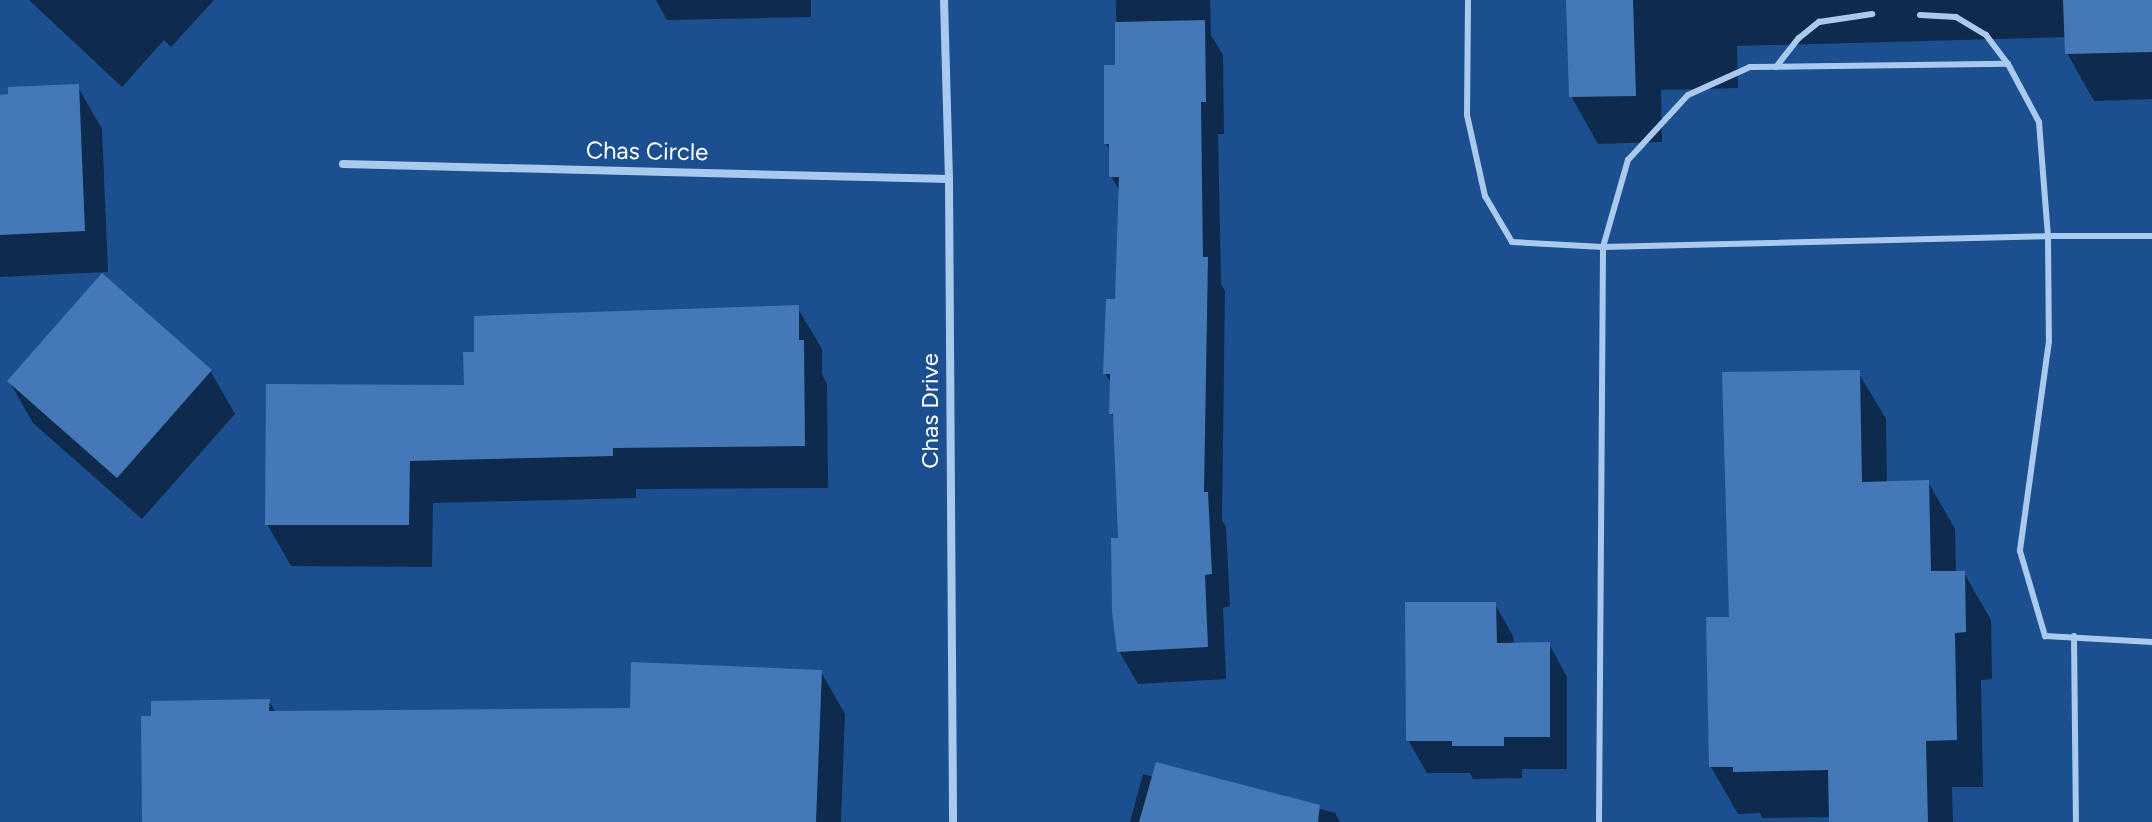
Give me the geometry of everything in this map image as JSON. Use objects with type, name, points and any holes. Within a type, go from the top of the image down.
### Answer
[{"type":"street","name":"Chas Drive","points":[[944,0],[949,179],[953,822]]},
{"type":"street","name":"Chas Circle","points":[[343,164],[949,179]]},
{"type":"lane","points":[[1468,0],[1467,115],[1485,196],[1512,242],[1603,247],[2152,236]]},
{"type":"lane","points":[[1776,67],[1799,38],[1819,22],[1872,14]]},
{"type":"lane","points":[[1920,15],[1956,17],[1986,35],[2008,64],[2039,122],[2048,236],[2049,341],[2020,551],[2045,636],[2152,642]]},
{"type":"lane","points":[[1599,822],[1603,247],[1628,160],[1688,95],[1750,67],[2008,64]]},
{"type":"lane","points":[[2074,636],[2076,822]]},
{"type":"building","points":[[1566,0],[1633,0],[1636,96],[1569,97]]},
{"type":"building","points":[[2063,0],[2152,0],[2152,52],[2065,54]]},
{"type":"building","points":[[1205,20],[1206,102],[1201,102],[1203,257],[1208,257],[1204,492],[1208,492],[1212,574],[1205,575],[1208,647],[1117,652],[1112,612],[1111,538],[1118,538],[1113,414],[1109,414],[1110,374],[1103,374],[1106,299],[1115,299],[1119,177],[1109,177],[1109,144],[1104,144],[1104,65],[1115,65],[1115,22]]},
{"type":"building","points":[[79,84],[85,231],[0,235],[0,95],[8,94],[8,87]]},
{"type":"building","points":[[102,273],[212,370],[117,478],[7,381]]},
{"type":"building","points":[[799,305],[799,340],[804,340],[805,446],[613,448],[613,456],[410,461],[409,525],[265,525],[266,384],[464,385],[463,352],[474,352],[474,316]]},
{"type":"building","points":[[1860,370],[1862,482],[1929,480],[1931,571],[1965,571],[1966,632],[1955,633],[1957,740],[1926,741],[1928,822],[1829,822],[1828,770],[1733,772],[1733,767],[1709,767],[1706,617],[1729,617],[1722,372]]},
{"type":"building","points":[[1405,602],[1496,602],[1497,643],[1550,642],[1550,737],[1504,737],[1504,746],[1452,746],[1452,741],[1406,741]]},
{"type":"building","points":[[631,662],[822,670],[816,822],[142,822],[141,716],[151,716],[151,701],[270,699],[269,711],[630,708]]},
{"type":"building","points":[[1156,762],[1320,805],[1318,822],[1139,822]]}]
